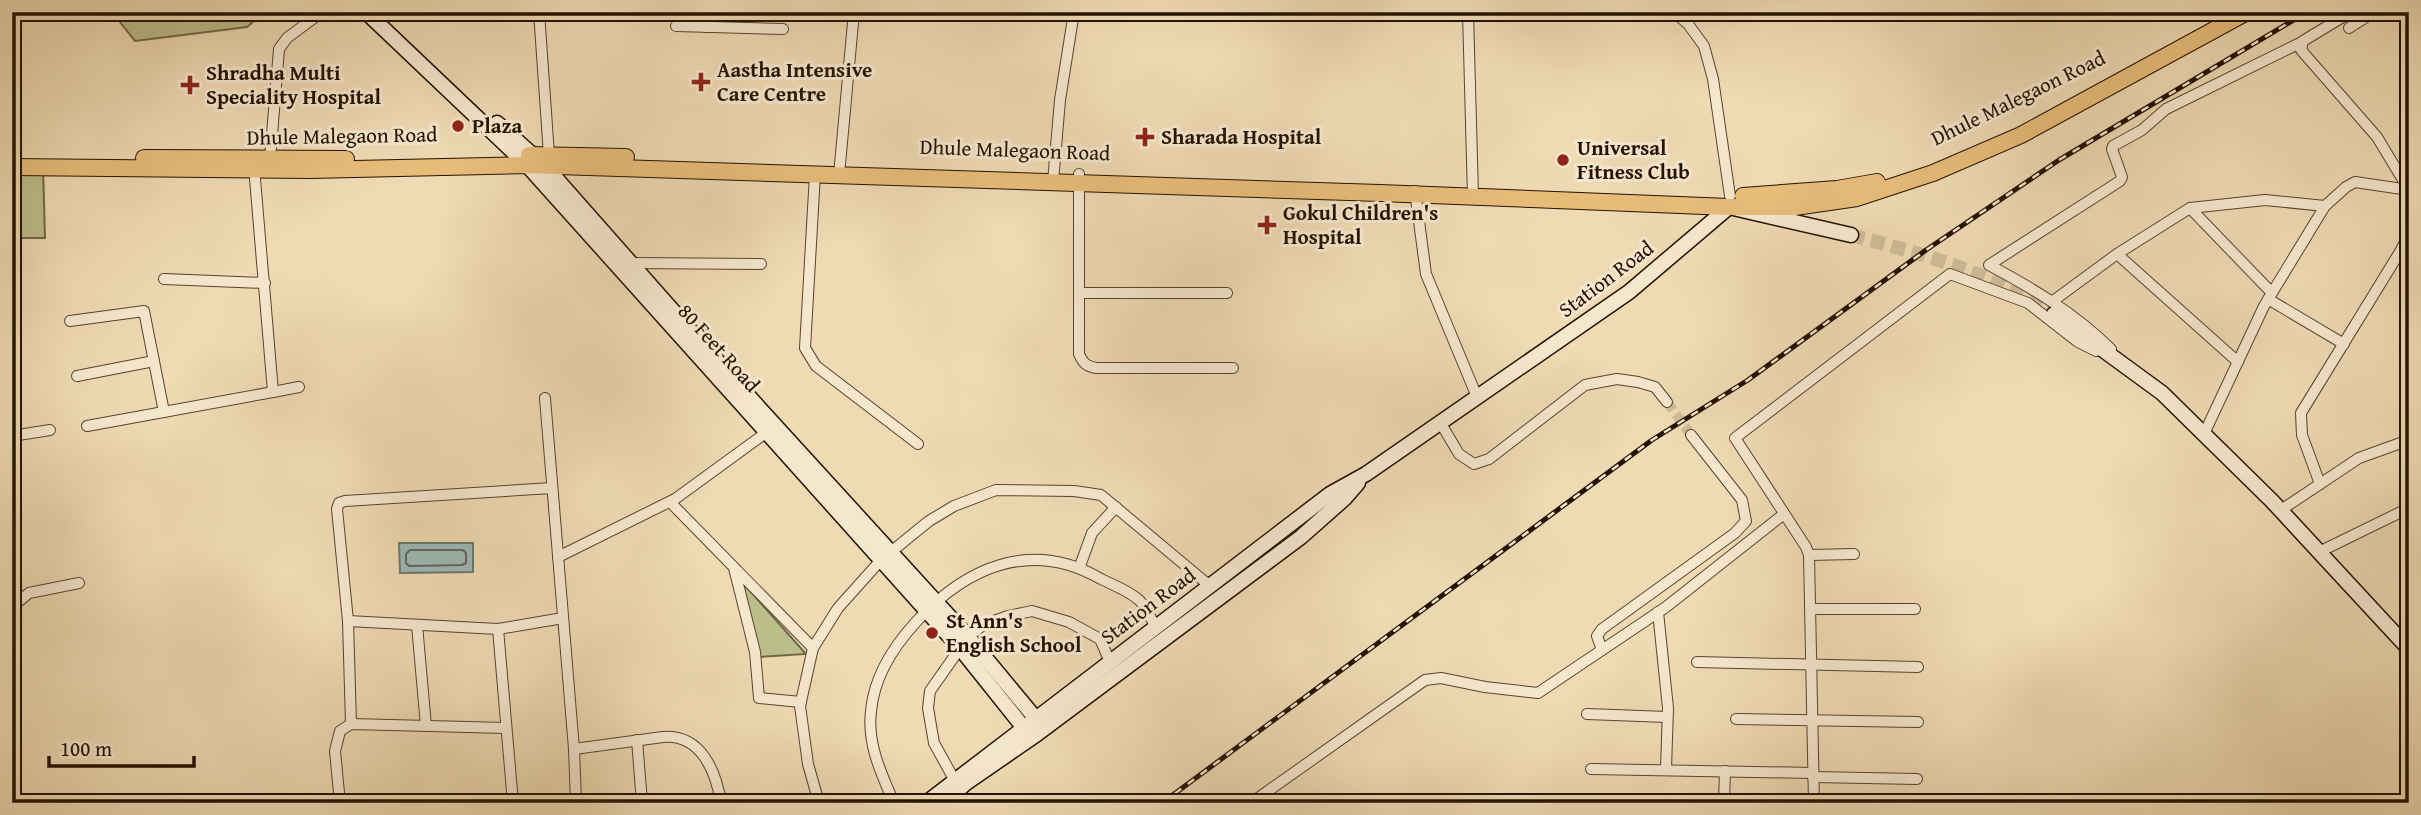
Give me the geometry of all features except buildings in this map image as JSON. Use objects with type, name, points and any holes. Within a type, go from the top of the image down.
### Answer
[{"type":"main road","name":"80 Feet Road","points":[[366,12],[524,158]]},
{"type":"main road","name":"80 Feet Road","points":[[379,12],[524,158],[767,432],[886,556]]},
{"type":"main road","name":"Dhule Malegaon Road","points":[[1730,202],[1860,186],[1950,156],[2046,111],[2227,12]]},
{"type":"main road","name":"Dhule Malegaon Road","points":[[12,158],[260,163],[524,158],[1730,202],[1795,207],[1857,198],[1933,173],[2021,135],[2247,12]]},
{"type":"main road","points":[[547,160],[815,174],[840,170]]},
{"type":"main road","name":"80 Feet Road","points":[[547,160],[631,263],[964,643],[1030,723]]},
{"type":"main road","points":[[12,167],[260,163]]},
{"type":"main road","points":[[1730,202],[1851,235]]},
{"type":"main road","name":"Station Road","points":[[926,803],[1330,494],[1366,474],[1629,292],[1730,202]]},
{"type":"main road","points":[[2054,307],[2162,393],[2281,510],[2409,649]]},
{"type":"main road","name":"Station Road","points":[[943,803],[966,783],[1037,734],[1301,537],[1345,499],[1366,474]]},
{"type":"street","points":[[273,392],[260,163],[279,49],[287,38],[322,12]]},
{"type":"street","points":[[539,12],[547,160]]},
{"type":"street","points":[[706,12],[706,26]]},
{"type":"street","points":[[840,170],[854,12]]},
{"type":"street","points":[[1054,178],[1060,100],[1074,12]]},
{"type":"street","points":[[1468,12],[1474,193]]},
{"type":"street","points":[[1674,12],[1688,24],[1704,46],[1713,79],[1730,202]]},
{"type":"street","points":[[2325,206],[2265,200],[2190,208],[2118,254],[2054,307],[1989,265],[2120,181],[2121,175],[2113,146],[2142,130],[2166,109],[2300,43],[2351,12]]},
{"type":"street","points":[[2349,28],[2374,12]]},
{"type":"street","points":[[676,26],[783,29]]},
{"type":"street","points":[[2300,43],[2301,50],[2377,137],[2409,190]]},
{"type":"street","points":[[815,174],[805,348],[816,366],[918,444]]},
{"type":"street","points":[[1079,178],[1079,354],[1082,362],[1088,366],[1233,368]]},
{"type":"street","points":[[2204,434],[2270,296],[2325,206],[2355,182],[2409,190]]},
{"type":"street","points":[[1415,191],[1426,274],[1477,397]]},
{"type":"street","points":[[2190,208],[2270,296],[2344,344]]},
{"type":"street","points":[[2320,484],[2302,435],[2301,413],[2409,234]]},
{"type":"street","points":[[2118,254],[2238,362]]},
{"type":"street","points":[[631,263],[761,264]]},
{"type":"street","points":[[1814,803],[1809,555],[1735,438],[1950,274],[2028,303],[2078,342],[2133,371]]},
{"type":"street","points":[[164,279],[265,283]]},
{"type":"street","points":[[1079,293],[1227,293]]},
{"type":"street","points":[[70,321],[143,310],[164,412]]},
{"type":"street","points":[[77,376],[154,361]]},
{"type":"street","points":[[1440,422],[1459,454],[1474,464],[1489,459],[1585,385],[1617,379],[1638,382],[1655,387],[1667,402]]},
{"type":"street","points":[[87,426],[299,387]]},
{"type":"street","points":[[545,398],[574,749],[576,803]]},
{"type":"street","points":[[12,436],[50,430]]},
{"type":"street","points":[[558,557],[670,502],[767,432]]},
{"type":"street","points":[[1602,650],[1597,636],[1602,629],[1735,533],[1746,521],[1741,500],[1691,435]]},
{"type":"street","points":[[2281,510],[2359,458],[2409,440]]},
{"type":"street","points":[[351,724],[348,621],[337,509],[339,503],[345,500],[552,488]]},
{"type":"street","points":[[819,803],[808,764],[801,702],[813,648],[838,608],[886,556],[929,521],[954,506],[996,491],[1074,491],[1101,495],[1210,586]]},
{"type":"street","points":[[670,502],[813,648]]},
{"type":"street","points":[[1080,566],[1092,533],[1116,507]]},
{"type":"street","points":[[2319,552],[2409,508]]},
{"type":"street","points":[[1251,803],[1425,680],[1441,678],[1485,687],[1538,693],[1658,612],[1784,514]]},
{"type":"street","points":[[1809,555],[1854,554]]},
{"type":"street","points":[[894,803],[876,762],[870,736],[872,702],[883,668],[901,638],[931,606],[959,584],[985,570],[1012,561],[1036,558],[1080,566],[1139,600],[1156,627]]},
{"type":"street","points":[[734,566],[755,652],[759,698],[801,702]]},
{"type":"street","points":[[12,607],[29,593],[79,583]]},
{"type":"street","points":[[1811,609],[1915,610]]},
{"type":"street","points":[[955,780],[934,743],[928,708],[930,691],[964,643],[983,625],[1031,611],[1069,622],[1100,639],[1110,662]]},
{"type":"street","points":[[1658,612],[1667,717],[1666,769]]},
{"type":"street","points":[[348,621],[498,629],[563,618]]},
{"type":"street","points":[[417,625],[426,726]]},
{"type":"street","points":[[498,629],[513,803]]},
{"type":"street","points":[[1697,662],[1918,667]]},
{"type":"street","points":[[1587,714],[1667,717]]},
{"type":"street","points":[[1736,719],[1918,722]]},
{"type":"street","points":[[340,803],[335,765],[337,738],[340,731],[351,724],[506,728]]},
{"type":"street","points":[[574,749],[673,736],[691,744],[707,758],[714,771],[721,803]]},
{"type":"street","points":[[637,740],[642,803]]},
{"type":"street","points":[[1591,769],[1666,769],[1917,779]]},
{"type":"street","points":[[1724,803],[1725,771]]},
{"type":"green space","points":[[112,12],[263,13],[247,27],[135,41]]},
{"type":"green space","points":[[12,167],[43,168],[45,238],[12,238]]},
{"type":"green space","points":[[743,583],[806,654],[759,657]]},
{"type":"water","points":[[399,543],[473,543],[473,572],[400,573]]},
{"type":"tunnel","points":[[1851,235],[1930,257],[1982,276],[2054,314]]},
{"type":"tunnel","points":[[1667,402],[1691,435]]},
{"type":"railway","points":[[1162,803],[1652,440],[1748,380],[1926,250],[2059,160],[2307,12]]},
{"type":"place","name":"Aastha Intensive Care Centre","points":[[701,82]]},
{"type":"place","name":"Shradha Multi Speciality Hospital","points":[[190,85]]},
{"type":"place","name":"Plaza","points":[[458,126]]},
{"type":"place","name":"Sharada Hospital","points":[[1145,137]]},
{"type":"place","name":"Universal Fitness Club","points":[[1563,160]]},
{"type":"place","name":"Gokul Children's Hospital","points":[[1267,225]]},
{"type":"place","name":"St Ann's English School","points":[[932,633]]}]
